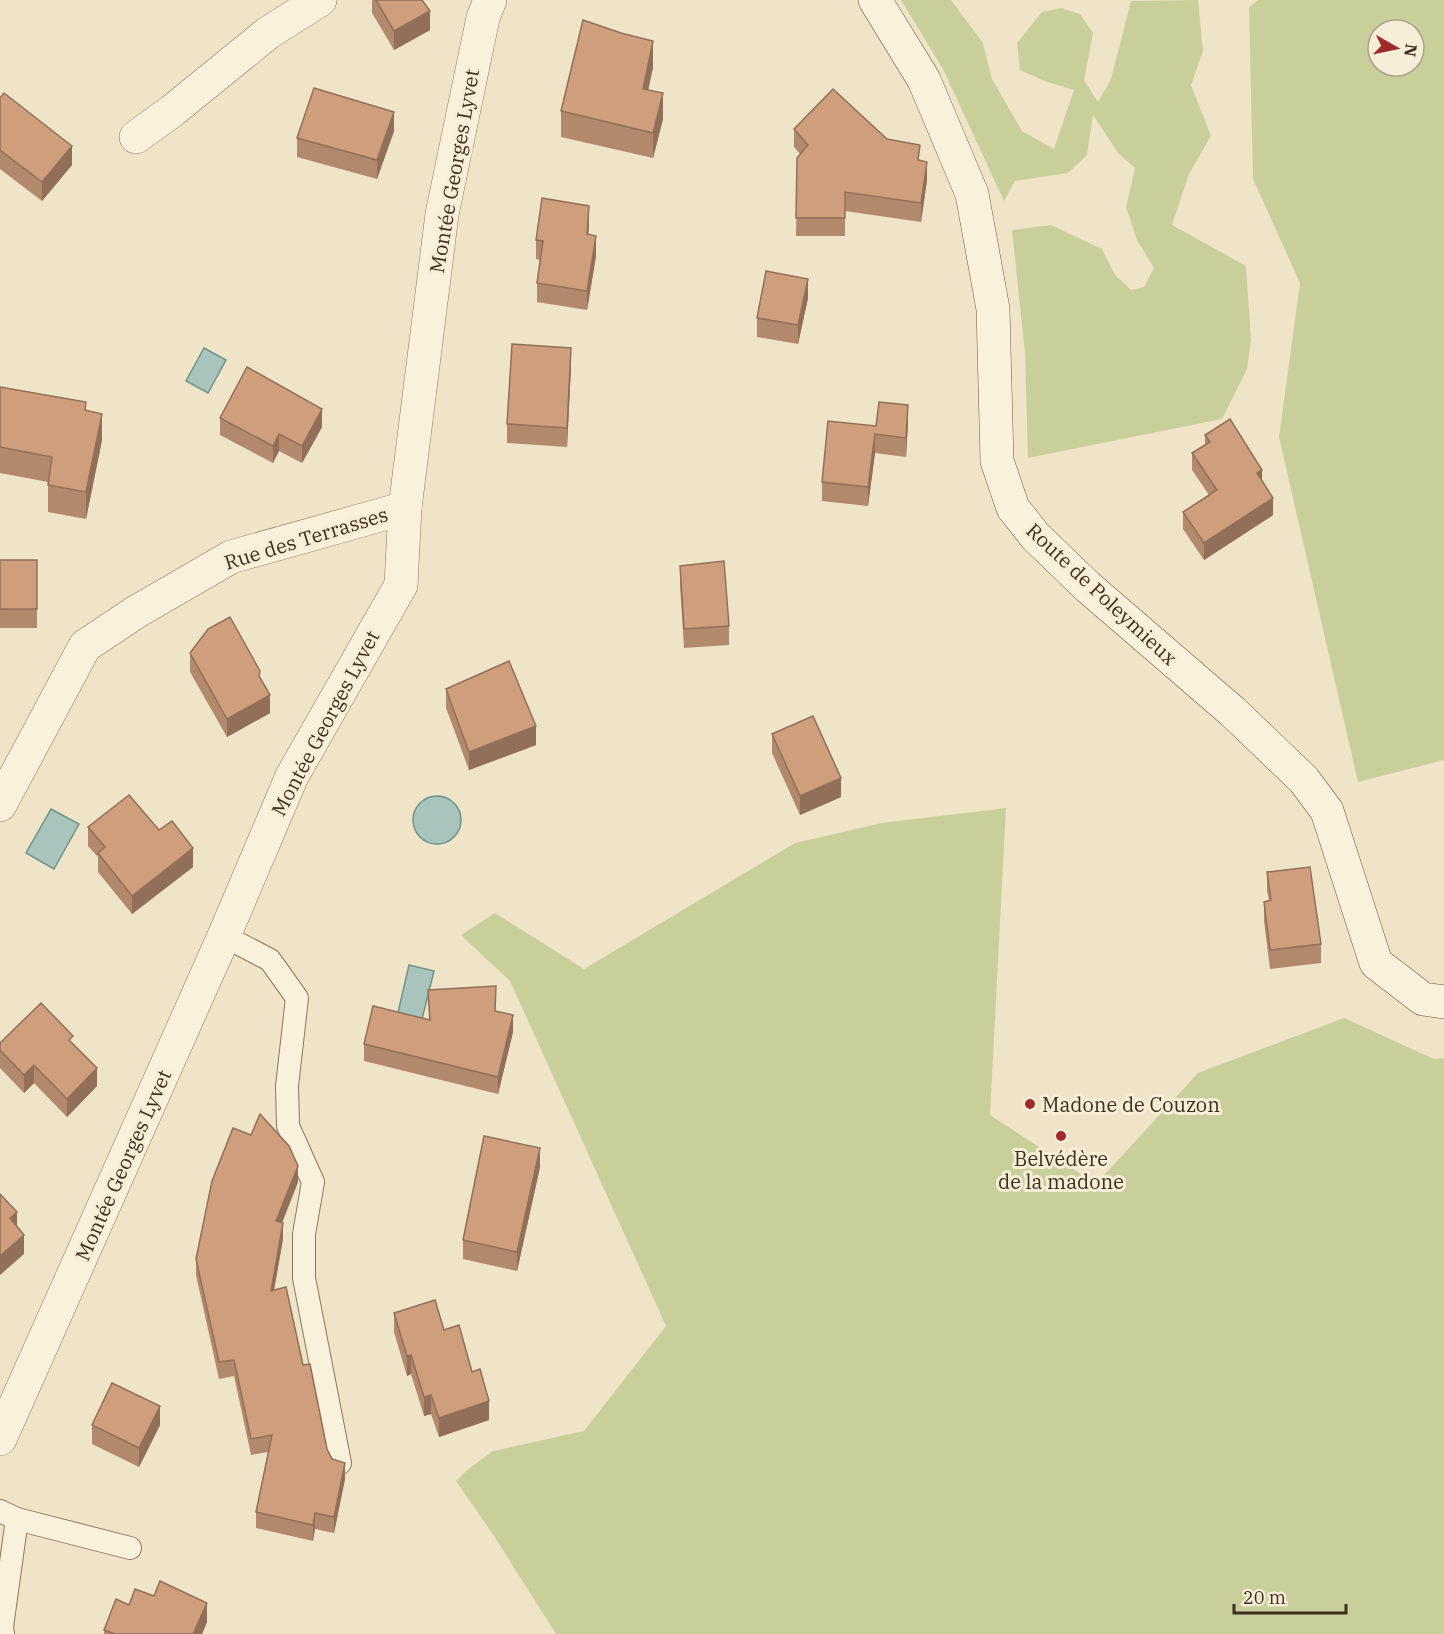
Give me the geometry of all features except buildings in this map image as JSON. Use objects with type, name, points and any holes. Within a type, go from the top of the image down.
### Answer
[{"type":"street","points":[[136,137],[172,111],[268,33],[320,0]]},
{"type":"street","name":"Montée Georges Lyvet","points":[[0,1439],[224,936],[292,776],[401,585],[405,508],[442,214],[483,18],[490,0]]},
{"type":"street","name":"Route de Poleymieux","points":[[875,0],[924,80],[972,194],[993,309],[997,462],[1013,508],[1036,537],[1088,587],[1233,712],[1304,780],[1328,811],[1376,963],[1423,999],[1444,1002]]},
{"type":"street","name":"Rue des Terrasses","points":[[0,805],[85,646],[136,612],[231,557],[405,508]]},
{"type":"lane","points":[[224,936],[270,960],[297,998],[287,1086],[288,1126],[313,1182],[304,1234],[304,1278],[340,1463]]},
{"type":"lane","points":[[3,1634],[9,1515],[130,1548]]},
{"type":"green space","points":[[901,0],[951,0],[983,43],[992,79],[1022,131],[1054,149],[1074,90],[1047,82],[1020,70],[1017,43],[1042,12],[1061,8],[1080,14],[1093,33],[1084,80],[1098,102],[1111,79],[1131,1],[1198,0],[1203,51],[1191,85],[1211,136],[1189,174],[1172,225],[1246,266],[1251,340],[1247,369],[1222,419],[1028,458],[1025,353],[1012,230],[1051,225],[1102,249],[1115,275],[1131,290],[1144,287],[1154,268],[1137,240],[1126,207],[1135,168],[1118,153],[1093,115],[1087,155],[1068,173],[1015,181],[1004,201],[943,69]]},
{"type":"green space","points":[[1258,0],[1444,0],[1444,760],[1358,782],[1279,437],[1300,283],[1253,179],[1249,7]]},
{"type":"green space","points":[[1006,808],[990,1115],[1096,1184],[1198,1073],[1344,1018],[1434,1059],[1444,1058],[1444,1634],[556,1634],[456,1481],[493,1451],[584,1431],[666,1326],[510,981],[461,935],[495,913],[584,969],[795,843],[882,823]]},
{"type":"water","points":[[204,348],[226,360],[208,393],[186,381]]},
{"type":"water","points":[[437,796],[454,803],[461,820],[454,837],[437,844],[420,837],[413,820],[420,803]]},
{"type":"water","points":[[51,809],[79,824],[54,869],[26,853]]},
{"type":"water","points":[[409,965],[434,971],[421,1023],[397,1017]]},
{"type":"place","name":"Madone de Couzon","points":[[1030,1104]]},
{"type":"place","name":"Belvédère de la madone","points":[[1061,1136]]}]
